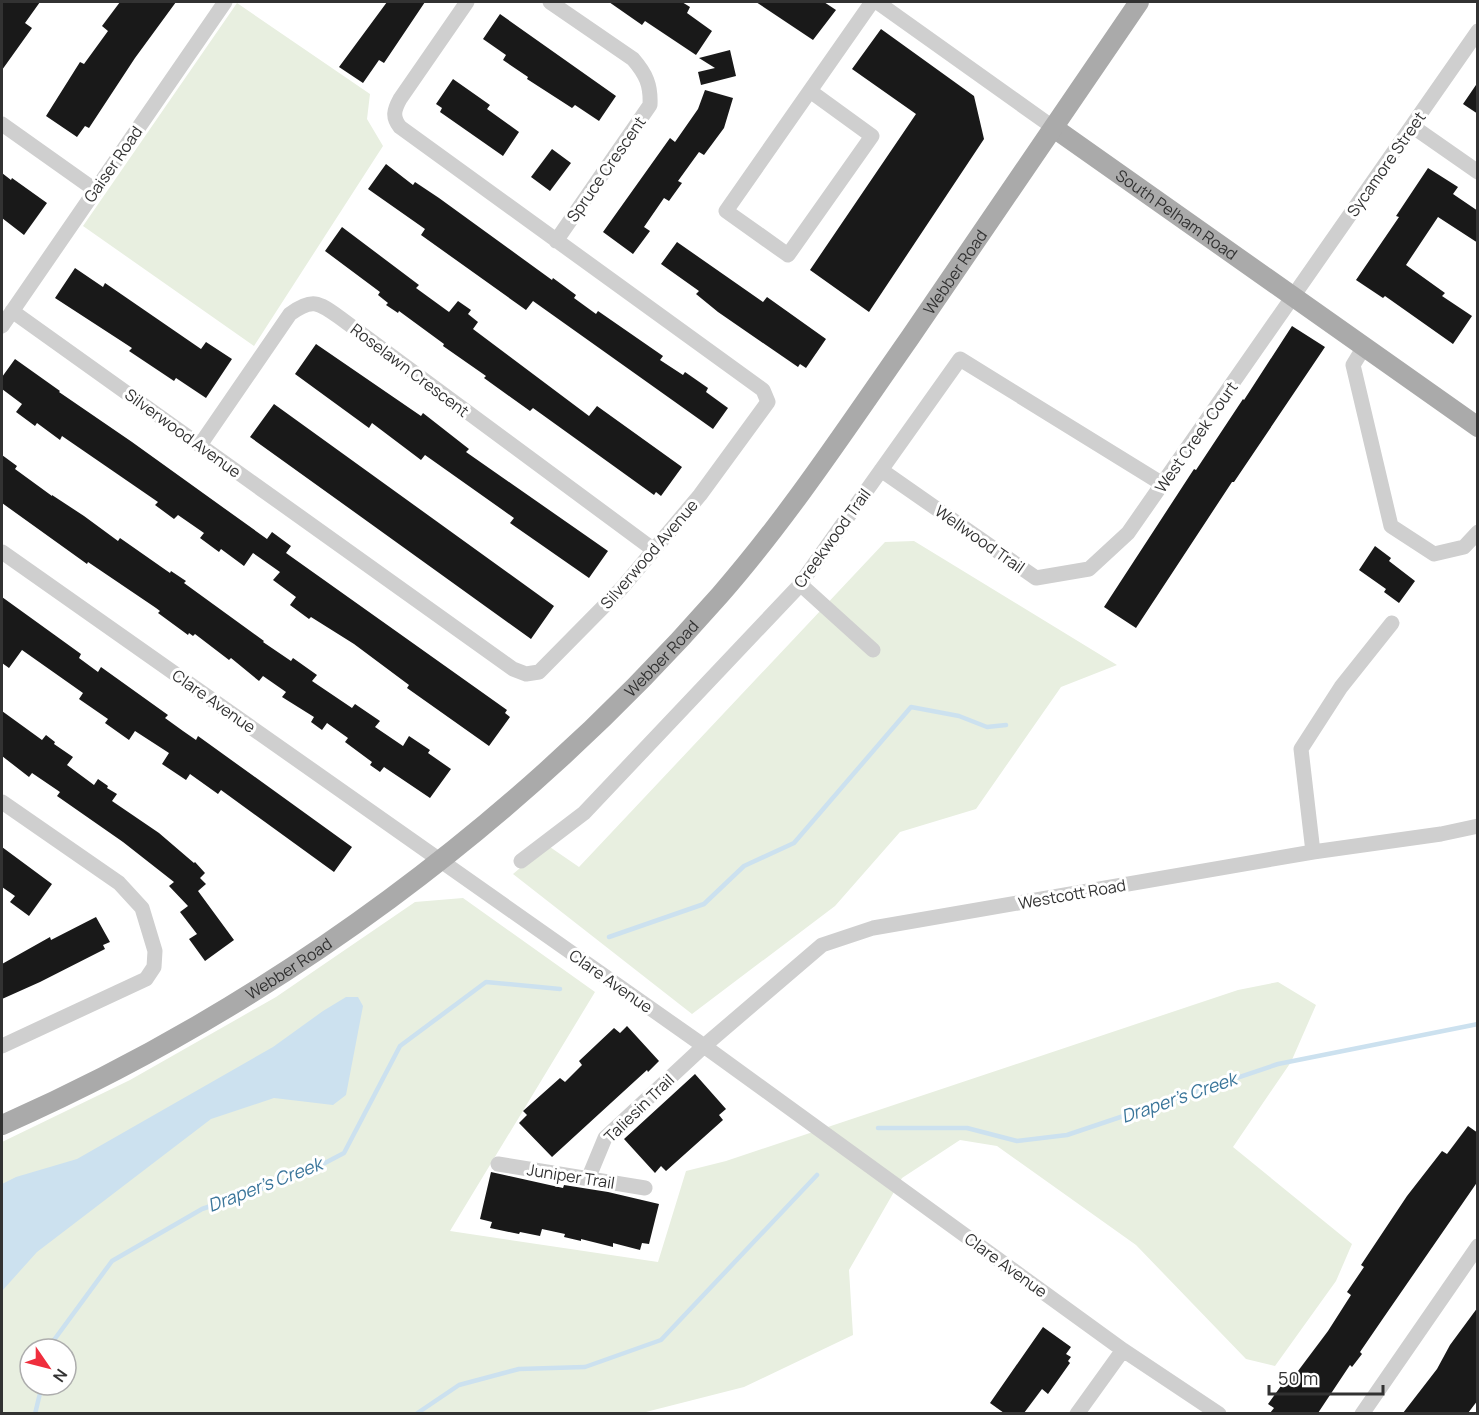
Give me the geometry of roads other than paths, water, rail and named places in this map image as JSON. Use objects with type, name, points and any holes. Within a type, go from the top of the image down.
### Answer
[{"type":"main road","name":"Webber Road","points":[[2,1125],[90,1083],[233,1004],[322,946],[439,860],[518,795],[594,726],[720,595],[793,503],[1139,2]]},
{"type":"main road","name":"South Pelham Road","points":[[1054,128],[1478,427]]},
{"type":"street","name":"Gaiser Road","points":[[2,326],[225,2]]},
{"type":"street","name":"Silverwood Avenue","points":[[12,310],[506,665],[526,674],[539,672],[621,589],[700,495],[768,402],[767,397],[758,386],[409,135],[394,120],[400,99],[467,2]]},
{"type":"street","name":"Spruce Crescent","points":[[550,2],[633,59],[644,71],[651,91],[650,105],[556,241]]},
{"type":"street","points":[[810,91],[872,136],[788,255],[726,211],[872,2]]},
{"type":"street","name":"South Pelham Road","points":[[877,2],[1054,128]]},
{"type":"street","name":"Sycamore Street","points":[[1294,297],[1478,31]]},
{"type":"street","points":[[2,124],[95,190]]},
{"type":"street","points":[[1412,126],[1478,172]]},
{"type":"street","name":"West Creek Court","points":[[1089,569],[1128,533],[1294,297]]},
{"type":"street","name":"Roselawn Crescent","points":[[200,445],[290,314],[301,306],[311,303],[323,306],[339,317],[654,550]]},
{"type":"street","points":[[1364,347],[1353,365],[1391,526],[1434,554],[1464,547],[1478,532]]},
{"type":"street","name":"Creekwood Trail","points":[[520,861],[584,813],[800,584],[960,359],[1156,480]]},
{"type":"street","name":"Wellwood Trail","points":[[881,470],[1036,578],[1089,569]]},
{"type":"street","name":"Clare Avenue","points":[[2,552],[704,1046],[1123,1350],[1219,1413]]},
{"type":"street","points":[[800,584],[873,650]]},
{"type":"street","points":[[1313,852],[1301,749],[1341,687],[1392,623]]},
{"type":"street","points":[[2,802],[120,883],[142,908],[155,951],[154,967],[146,979],[2,1047]]},
{"type":"street","name":"Westcott Road","points":[[704,1046],[822,945],[873,928],[1478,826]]},
{"type":"street","name":"Taliesin Trail","points":[[588,1179],[605,1138],[704,1046]]},
{"type":"street","name":"Juniper Trail","points":[[498,1164],[645,1188]]},
{"type":"street","points":[[1362,1413],[1478,1246]]},
{"type":"street","points":[[1077,1413],[1123,1350]]},
{"type":"water","points":[[346,997],[358,997],[363,1006],[346,1095],[333,1105],[274,1098],[211,1119],[37,1252],[2,1291],[2,1184],[16,1177],[77,1159],[273,1047]]},
{"type":"waterway","name":"Draper's Creek","points":[[609,937],[704,904],[744,866],[794,843],[911,707],[959,716],[987,727],[1006,725]]},
{"type":"waterway","name":"Draper's Creek","points":[[56,1337],[112,1261],[202,1209],[302,1175],[344,1153],[400,1046],[486,982],[560,989]]},
{"type":"waterway","name":"Draper's Creek","points":[[878,1128],[967,1128],[1017,1141],[1067,1135],[1278,1064],[1478,1024]]},
{"type":"waterway","name":"Draper's Creek","points":[[416,1414],[459,1385],[519,1369],[585,1367],[661,1340],[817,1175]]},
{"type":"waterway","name":"Draper's Creek","points":[[35,1414],[39,1397]]}]
